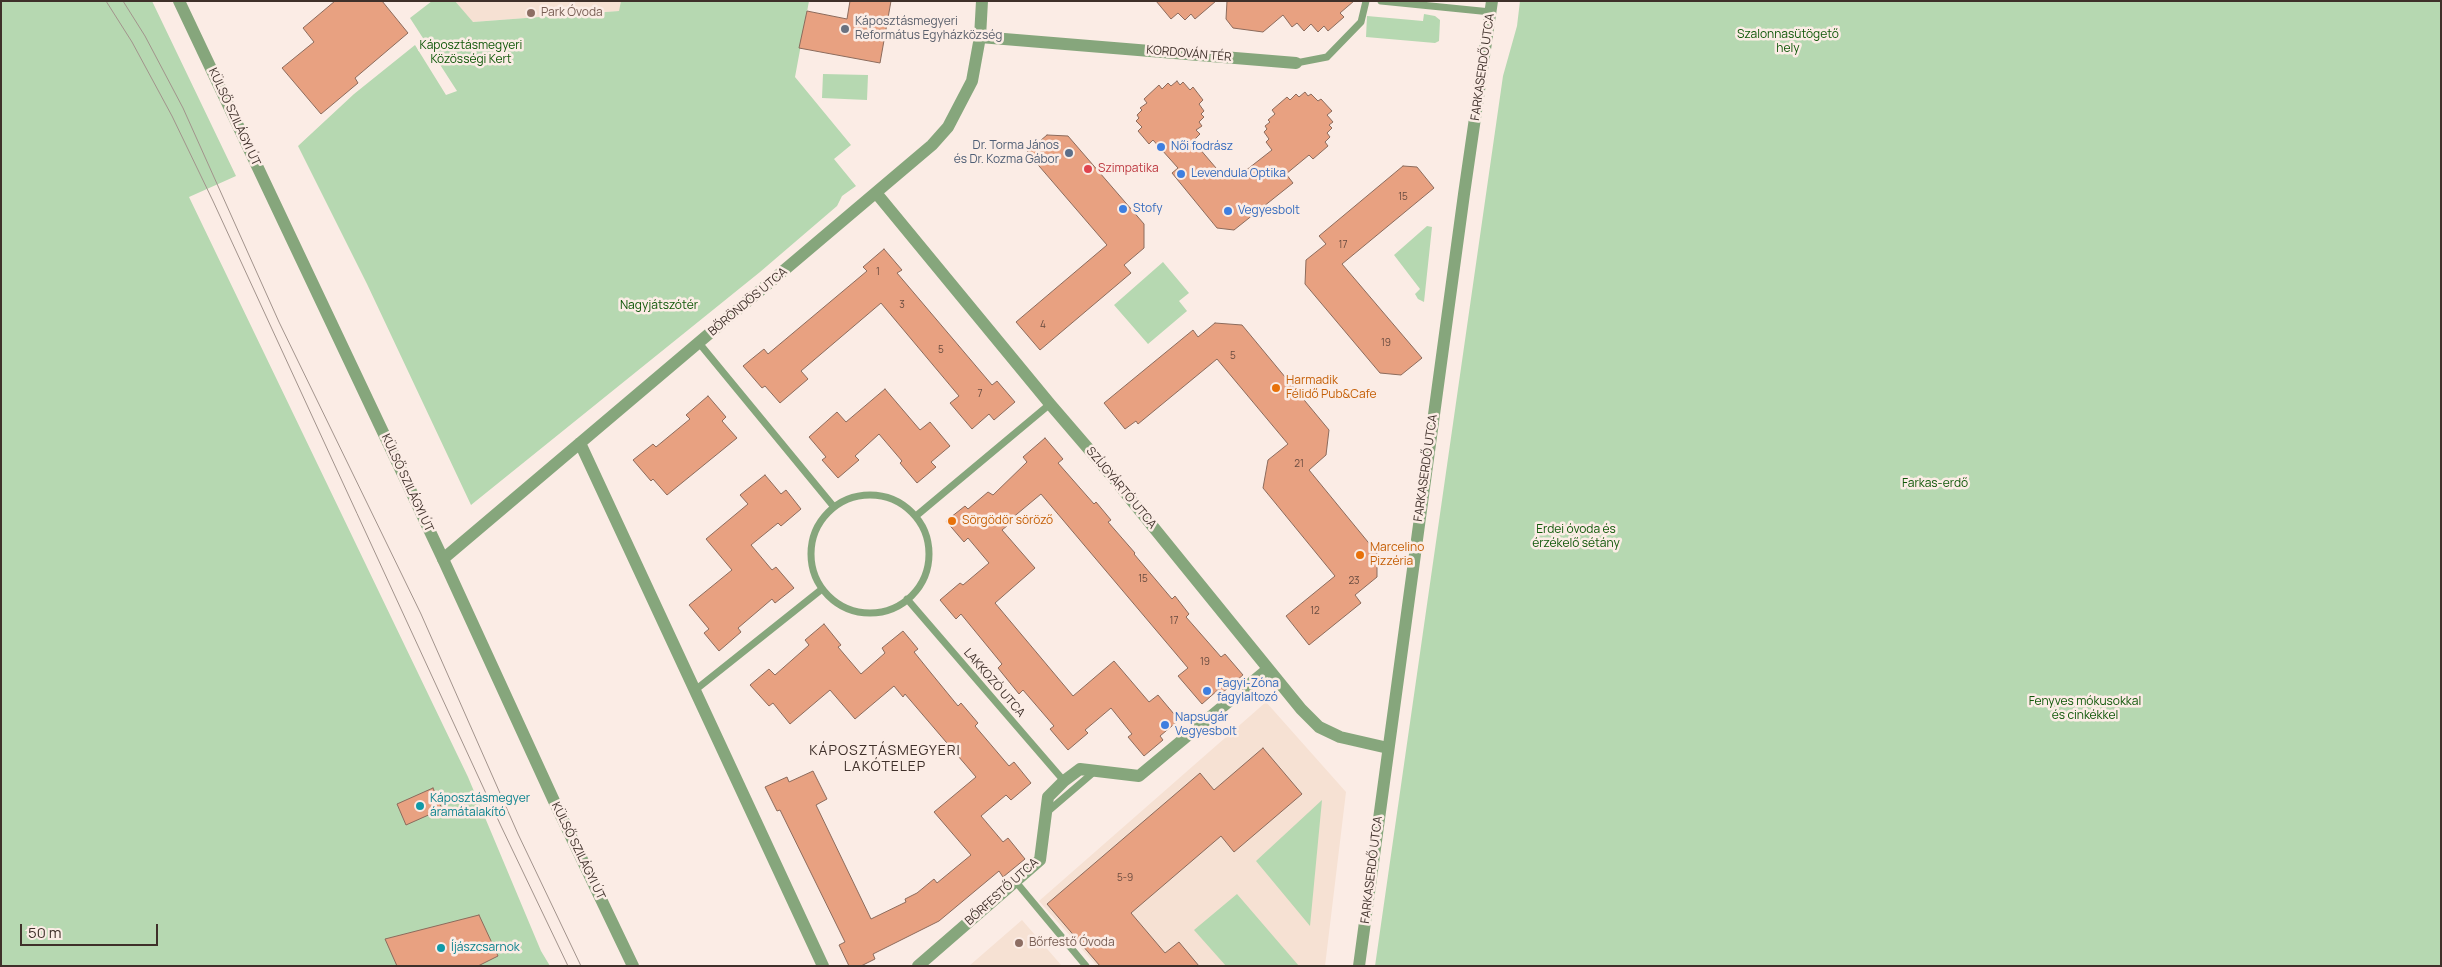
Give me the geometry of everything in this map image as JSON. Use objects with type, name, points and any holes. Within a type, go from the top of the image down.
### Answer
[{"type":"street","name":"KÜLSŐ SZILÁGYI ÚT","points":[[179,1],[443,559],[554,801],[634,966]]},
{"type":"street","name":"BŐRÖNDÖS UTCA","points":[[443,559],[932,146],[948,127],[972,81],[980,37],[982,1]]},
{"type":"street","name":"FARKASERDŐ UTCA","points":[[1359,966],[1492,7]]},
{"type":"street","name":"KORDOVÁN TÉR","points":[[980,37],[1296,63]]},
{"type":"street","name":"SZÍJGYÁRTÓ UTCA","points":[[877,194],[1111,475],[1301,709],[1319,727],[1340,737],[1388,748]]},
{"type":"street","points":[[580,443],[823,966]]},
{"type":"street","name":"BŐRFESTŐ UTCA","points":[[918,966],[1040,860],[1048,797],[1064,781],[1080,769],[1139,776],[1268,669]]},
{"type":"lane","name":"KORDOVÁN TÉR","points":[[1296,63],[1327,58],[1361,22],[1366,1]]},
{"type":"lane","points":[[1381,1],[1492,7]]},
{"type":"lane","points":[[699,343],[834,507]]},
{"type":"lane","points":[[916,516],[1050,404]]},
{"type":"lane","points":[[879,495],[894,500],[916,516],[924,529],[929,558],[919,587],[907,599],[893,608],[876,613],[861,612],[840,604],[822,589],[814,573],[811,547],[815,532],[823,517],[834,507],[848,498],[879,495]]},
{"type":"lane","points":[[694,691],[822,589]]},
{"type":"lane","name":"LAKKOZÓ UTCA","points":[[907,599],[1064,781]]},
{"type":"lane","points":[[1046,813],[1096,771]]},
{"type":"lane","points":[[1016,882],[1086,966]]},
{"type":"shaded area","name":"Park Óvoda","points":[[455,1],[621,1],[620,11],[472,22]]},
{"type":"shaded area","points":[[1266,702],[1346,792],[1325,966],[1097,966],[1039,901]]},
{"type":"shaded area","name":"Bőrfestő Óvoda","points":[[1022,920],[1062,966],[969,966]]},
{"type":"green space","points":[[1,1],[152,1],[236,176],[189,197],[468,777],[541,951],[550,966],[1,966]]},
{"type":"green space","points":[[432,1],[455,1],[473,22],[619,11],[621,1],[809,1],[795,77],[851,145],[834,159],[856,186],[842,196],[837,206],[760,272],[471,505],[367,284],[298,146],[354,94],[415,45],[446,95],[457,91],[410,18]]},
{"type":"green space","name":"Farkas-erdő","points":[[1520,1],[2441,1],[2441,966],[1375,966],[1503,76],[1517,26]]},
{"type":"green space","points":[[1424,14],[1435,16],[1440,20],[1439,41],[1435,43],[1366,37],[1367,16],[1423,21]]},
{"type":"green space","points":[[823,74],[868,75],[867,100],[822,98]]},
{"type":"green space","points":[[1427,226],[1432,227],[1424,302],[1418,299],[1415,294],[1420,289],[1394,255]]},
{"type":"green space","points":[[1163,262],[1189,293],[1179,301],[1187,311],[1148,344],[1114,305]]},
{"type":"green space","points":[[1322,800],[1310,926],[1256,861]]},
{"type":"green space","points":[[1237,894],[1299,966],[1226,966],[1194,930]]},
{"type":"building","points":[[335,1],[382,1],[408,33],[355,78],[358,83],[321,114],[282,68],[314,42],[303,28]]},
{"type":"building","name":"Káposztásmegyeri Református Egyházközség","points":[[850,1],[891,1],[880,63],[799,48],[807,11],[847,19]]},
{"type":"building","points":[[1156,1],[1216,1],[1195,19],[1191,14],[1185,20],[1178,13],[1171,19]]},
{"type":"building","points":[[1227,1],[1354,1],[1340,13],[1344,17],[1328,31],[1324,26],[1318,32],[1311,24],[1304,31],[1297,23],[1292,27],[1283,15],[1263,32],[1233,28],[1226,19]]},
{"type":"building","points":[[1177,81],[1180,85],[1183,82],[1190,90],[1193,87],[1203,100],[1199,104],[1204,111],[1201,114],[1204,117],[1199,122],[1202,126],[1196,130],[1200,134],[1193,141],[1222,175],[1240,175],[1272,150],[1266,142],[1269,139],[1264,132],[1267,129],[1265,126],[1270,122],[1268,120],[1275,114],[1272,110],[1287,97],[1290,100],[1296,94],[1299,97],[1305,92],[1308,96],[1311,94],[1318,101],[1321,99],[1332,111],[1327,115],[1333,122],[1329,125],[1332,128],[1327,133],[1330,137],[1325,142],[1328,146],[1313,159],[1309,155],[1286,174],[1293,183],[1234,230],[1217,228],[1172,173],[1178,168],[1153,140],[1149,144],[1138,131],[1142,127],[1136,121],[1139,118],[1137,115],[1142,110],[1140,108],[1147,103],[1144,99],[1159,85],[1162,89],[1168,83],[1171,86]]},
{"type":"building","points":[[1047,135],[1068,136],[1144,224],[1144,248],[1124,265],[1131,273],[1040,350],[1016,322],[1107,245],[1027,152]]},
{"type":"building","points":[[1403,166],[1417,167],[1434,188],[1342,264],[1422,358],[1401,375],[1380,373],[1305,284],[1306,260],[1326,244],[1319,236]]},
{"type":"building","points":[[884,249],[902,270],[897,273],[992,385],[997,381],[1015,402],[994,420],[989,414],[972,429],[950,403],[959,396],[881,303],[801,371],[808,379],[780,403],[765,386],[762,388],[743,366],[764,349],[768,354],[867,271],[863,267]]},
{"type":"building","points":[[1215,323],[1242,325],[1329,430],[1326,455],[1309,470],[1377,553],[1377,577],[1355,595],[1361,603],[1309,645],[1286,616],[1335,576],[1263,488],[1268,460],[1288,444],[1217,359],[1138,424],[1136,421],[1125,429],[1104,403],[1193,330],[1198,337]]},
{"type":"building","points":[[885,389],[920,430],[930,422],[950,446],[931,462],[936,467],[917,483],[900,463],[902,461],[879,434],[855,456],[859,460],[838,478],[822,460],[826,457],[809,437],[837,412],[846,422]]},
{"type":"building","points":[[708,396],[726,417],[722,421],[737,438],[667,495],[653,479],[651,481],[633,460],[653,444],[656,447],[690,419],[686,415]]},
{"type":"building","points":[[1045,438],[1063,459],[1058,463],[1094,504],[1096,502],[1111,520],[1108,522],[1172,599],[1175,596],[1189,614],[1186,617],[1221,657],[1225,654],[1243,675],[1222,693],[1219,689],[1202,704],[1178,676],[1188,668],[1041,494],[1011,519],[1013,521],[1002,530],[1035,568],[995,603],[1073,696],[1114,661],[1149,702],[1158,695],[1179,720],[1160,736],[1163,740],[1144,756],[1128,737],[1132,734],[1111,708],[1085,730],[1088,733],[1068,750],[1050,729],[1054,726],[1023,690],[1019,694],[998,668],[1002,664],[961,614],[956,619],[940,600],[960,583],[963,585],[989,563],[968,538],[964,542],[946,521],[965,506],[968,509],[988,492],[993,495],[1027,462],[1023,457]]},
{"type":"building","points":[[765,475],[781,494],[786,490],[801,509],[781,526],[778,523],[751,545],[772,570],[776,567],[794,588],[775,603],[772,599],[738,628],[741,632],[719,651],[704,633],[709,629],[689,605],[732,570],[706,539],[748,504],[740,495]]},
{"type":"building","points":[[824,624],[841,645],[838,647],[861,674],[885,653],[882,648],[903,631],[918,649],[914,652],[958,706],[961,703],[978,723],[975,726],[1009,766],[1014,762],[1031,783],[1011,800],[1006,795],[981,816],[1003,842],[1008,838],[1025,859],[1003,877],[999,871],[939,921],[873,954],[875,959],[861,966],[849,966],[839,945],[845,942],[780,810],[777,811],[765,787],[787,777],[789,782],[813,771],[827,799],[816,805],[871,919],[906,902],[905,899],[917,893],[934,879],[937,883],[971,855],[934,812],[976,777],[905,694],[903,697],[894,686],[855,719],[830,690],[790,724],[773,703],[769,706],[750,685],[769,669],[775,675],[809,645],[805,640]]},
{"type":"building","points":[[1263,748],[1302,794],[1234,852],[1221,836],[1131,913],[1165,953],[1179,942],[1199,966],[1100,966],[1047,904],[1200,773],[1214,790]]},
{"type":"building","name":"Káposztásmegyer áramátalakító","points":[[433,788],[442,809],[406,825],[397,804]]},
{"type":"building","name":"Íjászcsarnok","points":[[479,915],[498,956],[478,966],[397,966],[385,939]]},
{"type":"tram line","points":[[106,1],[132,42],[172,116],[213,201],[501,826],[568,966]]},
{"type":"tram line","points":[[123,1],[145,36],[183,108],[279,322],[421,614],[518,834],[581,966]]},
{"type":"place","name":"Park Óvoda","points":[[531,13]]},
{"type":"place","name":"Káposztásmegyeri Református Egyházközség","points":[[845,29]]},
{"type":"place","name":"Női fodrász","points":[[1161,147]]},
{"type":"place","name":"Dr. Torma János és Dr. Kozma Gábor","points":[[1069,153]]},
{"type":"place","name":"Szimpatika","points":[[1088,169]]},
{"type":"place","name":"Levendula Optika","points":[[1181,174]]},
{"type":"place","name":"Stofy","points":[[1123,209]]},
{"type":"place","name":"Vegyesbolt","points":[[1228,211]]},
{"type":"place","name":"Harmadik Félidő Pub&Cafe","points":[[1276,388]]},
{"type":"place","name":"Sörgödör söröző","points":[[952,521]]},
{"type":"place","name":"Marcelino Pizzéria","points":[[1360,555]]},
{"type":"place","name":"Fagyi-Zóna fagylaltozó","points":[[1207,691]]},
{"type":"place","name":"Napsugár Vegyesbolt","points":[[1165,725]]},
{"type":"place","name":"Káposztásmegyer áramátalakító","points":[[420,806]]},
{"type":"place","name":"Bőrfestő Óvoda","points":[[1019,943]]},
{"type":"place","name":"Íjászcsarnok","points":[[441,948]]},
{"type":"district","name":"KÁPOSZTÁSMEGYERI LAKÓTELEP","points":[[885,760]]},
{"type":"park label","name":"Szalonnasütögető hely","points":[[1788,42]]},
{"type":"park label","name":"Káposztásmegyeri Közösségi Kert","points":[[471,53]]},
{"type":"park label","name":"Nagyjátszótér","points":[[659,306]]},
{"type":"park label","name":"Erdei óvoda és érzékelő sétány","points":[[1576,537]]},
{"type":"park label","name":"Fenyves mókusokkal és cinkékkel","points":[[2085,709]]}]
